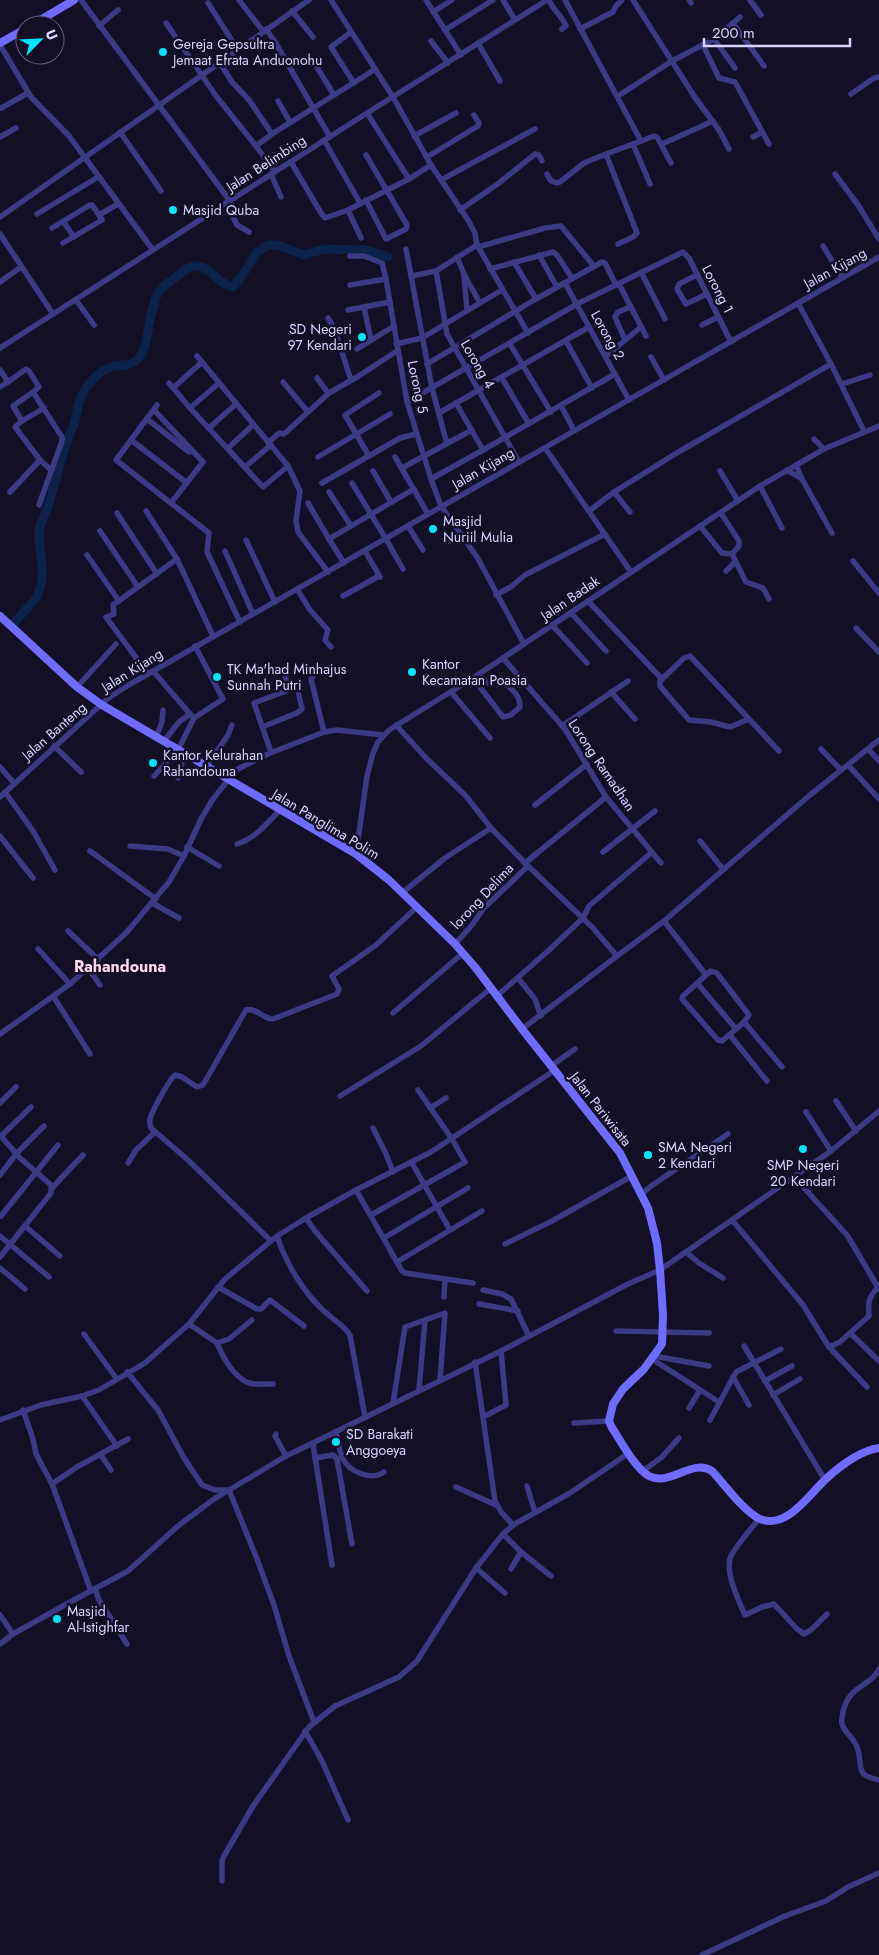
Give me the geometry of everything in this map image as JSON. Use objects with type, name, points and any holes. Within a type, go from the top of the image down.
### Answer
[{"type":"street","points":[[49,15],[74,0]]},
{"type":"street","points":[[81,0],[159,104],[228,202],[237,225],[249,232]]},
{"type":"street","points":[[239,0],[275,42],[314,109],[327,139],[363,202],[387,239],[406,229],[407,226],[366,155]]},
{"type":"street","points":[[0,216],[309,0]]},
{"type":"street","points":[[331,0],[393,97],[431,165],[476,233],[478,246],[528,333]]},
{"type":"street","points":[[426,0],[461,55]]},
{"type":"street","points":[[433,12],[452,0]]},
{"type":"street","points":[[445,30],[493,0]]},
{"type":"street","points":[[503,0],[515,20]]},
{"type":"street","points":[[548,0],[562,16],[566,26],[562,29]]},
{"type":"street","name":"Jalan Belimbing","points":[[0,348],[367,112],[548,0]]},
{"type":"street","points":[[565,0],[641,140]]},
{"type":"street","points":[[580,29],[613,12],[622,0]]},
{"type":"street","points":[[633,0],[694,96],[713,121],[729,149]]},
{"type":"street","points":[[750,0],[761,15]]},
{"type":"street","points":[[208,4],[238,50]]},
{"type":"street","points":[[99,26],[118,10]]},
{"type":"street","points":[[292,11],[313,37]]},
{"type":"street","points":[[618,96],[672,61],[714,39],[740,18]]},
{"type":"street","points":[[166,23],[216,96],[256,146],[273,173],[282,197]]},
{"type":"street","points":[[733,23],[764,66]]},
{"type":"street","points":[[351,32],[331,47],[354,83]]},
{"type":"street","points":[[15,35],[0,44],[28,92],[60,124],[153,250]]},
{"type":"street","points":[[714,39],[735,68]]},
{"type":"street","points":[[431,41],[448,63]]},
{"type":"street","points":[[478,43],[500,81]]},
{"type":"street","points":[[703,46],[719,78],[735,82],[769,144]]},
{"type":"street","points":[[220,63],[232,82],[249,100],[272,134]]},
{"type":"street","points":[[315,64],[334,95]]},
{"type":"street","points":[[256,146],[290,122],[314,109],[374,70]]},
{"type":"street","points":[[851,94],[874,78],[879,77]]},
{"type":"street","points":[[1,108],[28,92]]},
{"type":"street","points":[[278,101],[290,122]]},
{"type":"street","points":[[367,112],[409,179]]},
{"type":"street","points":[[414,136],[456,113]]},
{"type":"street","points":[[427,157],[478,126],[479,123],[474,115]]},
{"type":"street","points":[[662,144],[713,121]]},
{"type":"street","points":[[0,137],[16,128]]},
{"type":"street","points":[[441,180],[535,130]]},
{"type":"street","points":[[120,132],[162,191]]},
{"type":"street","points":[[753,138],[762,132]]},
{"type":"street","points":[[547,174],[551,181],[560,182],[584,163],[654,136],[662,144],[672,163]]},
{"type":"street","points":[[633,144],[650,184]]},
{"type":"street","points":[[460,210],[499,183],[535,154],[538,154],[542,161]]},
{"type":"street","points":[[606,154],[637,233],[618,244]]},
{"type":"street","points":[[291,162],[324,217],[330,217],[348,210],[387,191],[431,165]]},
{"type":"street","points":[[835,174],[879,239]]},
{"type":"street","points":[[37,214],[98,177]]},
{"type":"street","points":[[52,228],[91,204],[102,220],[63,243]]},
{"type":"street","points":[[99,215],[118,204]]},
{"type":"street","points":[[348,210],[361,238]]},
{"type":"street","points":[[63,221],[74,237]]},
{"type":"street","points":[[412,276],[436,271],[478,246],[559,226],[563,227],[593,266]]},
{"type":"street","points":[[0,234],[53,314]]},
{"type":"street","points":[[823,246],[842,277]]},
{"type":"street","points":[[406,249],[432,388],[448,444]]},
{"type":"street","name":"Lorong 1","points":[[641,272],[683,252],[686,254],[731,342]]},
{"type":"street","points":[[490,269],[554,253],[572,278]]},
{"type":"street","name":"Lorong 5","points":[[350,256],[364,256],[382,263],[407,402],[430,480],[441,506],[477,557],[524,644]]},
{"type":"street","points":[[539,256],[557,287]]},
{"type":"street","points":[[457,257],[480,303]]},
{"type":"street","name":"Jalan Kijang","points":[[102,704],[111,696],[195,646],[344,563],[879,257]]},
{"type":"street","points":[[514,262],[536,299]]},
{"type":"street","points":[[427,364],[514,311],[602,262],[605,263],[646,336]]},
{"type":"street","points":[[0,282],[21,267]]},
{"type":"street","name":"Lorong 4","points":[[436,271],[447,334],[519,462]]},
{"type":"street","points":[[407,402],[577,304],[641,272],[665,319]]},
{"type":"street","points":[[464,274],[467,310]]},
{"type":"street","points":[[697,275],[679,284],[677,289],[686,304],[707,294]]},
{"type":"street","points":[[350,285],[386,279]]},
{"type":"street","name":"Lorong 2","points":[[565,283],[630,400]]},
{"type":"street","points":[[396,344],[422,338],[502,290]]},
{"type":"street","points":[[76,300],[94,325]]},
{"type":"street","points":[[348,310],[390,302]]},
{"type":"street","points":[[798,303],[842,384],[864,431]]},
{"type":"street","points":[[364,307],[371,340]]},
{"type":"street","points":[[625,340],[615,317],[618,312],[630,307]]},
{"type":"street","points":[[702,325],[718,317]]},
{"type":"street","points":[[328,318],[334,328],[350,380]]},
{"type":"street","points":[[357,349],[394,326]]},
{"type":"street","points":[[439,413],[589,327]]},
{"type":"street","points":[[606,356],[641,327]]},
{"type":"street","points":[[566,341],[592,388]]},
{"type":"street","points":[[510,344],[551,412]]},
{"type":"street","points":[[245,467],[279,434],[284,434],[328,393],[398,351]]},
{"type":"street","points":[[651,357],[664,380]]},
{"type":"street","points":[[288,466],[263,487],[171,386],[199,359],[288,466],[300,491],[296,521],[298,532],[328,572]]},
{"type":"street","points":[[589,511],[614,492],[675,454],[831,364]]},
{"type":"street","points":[[0,387],[28,369],[38,388],[11,408],[22,421]]},
{"type":"street","points":[[0,370],[8,382]]},
{"type":"street","points":[[430,480],[615,374]]},
{"type":"street","points":[[842,384],[870,375]]},
{"type":"street","points":[[317,378],[328,393]]},
{"type":"street","points":[[502,378],[529,424]]},
{"type":"street","points":[[283,382],[308,412]]},
{"type":"street","points":[[190,408],[219,383]]},
{"type":"street","points":[[33,392],[62,438],[39,505]]},
{"type":"street","points":[[370,456],[345,415],[379,393]]},
{"type":"street","points":[[456,403],[483,450]]},
{"type":"street","points":[[209,428],[236,404]]},
{"type":"street","points":[[561,406],[574,430]]},
{"type":"street","points":[[202,462],[156,407],[116,460],[209,534],[207,552],[240,622]]},
{"type":"street","points":[[44,408],[22,421],[15,428],[40,460],[51,470]]},
{"type":"street","points":[[318,457],[390,414]]},
{"type":"street","points":[[147,419],[202,462]]},
{"type":"street","points":[[228,448],[253,425]]},
{"type":"street","name":"Jalan Badak","points":[[356,854],[367,776],[373,753],[383,735],[473,678],[760,486],[824,449],[879,426]]},
{"type":"street","points":[[402,468],[472,430]]},
{"type":"street","points":[[322,483],[400,438],[416,434]]},
{"type":"street","points":[[814,439],[824,449]]},
{"type":"street","points":[[131,440],[187,483]]},
{"type":"street","points":[[545,448],[631,572]]},
{"type":"street","points":[[395,457],[428,514]]},
{"type":"street","points":[[10,492],[40,460]]},
{"type":"street","points":[[171,503],[202,462]]},
{"type":"street","points":[[796,465],[832,533]]},
{"type":"street","points":[[787,470],[802,479]]},
{"type":"street","points":[[373,471],[391,502]]},
{"type":"street","points":[[720,471],[738,501]]},
{"type":"street","points":[[352,484],[403,569]]},
{"type":"street","points":[[760,486],[782,528]]},
{"type":"street","points":[[329,539],[414,489]]},
{"type":"street","points":[[329,492],[351,526]]},
{"type":"street","points":[[614,492],[630,512]]},
{"type":"street","points":[[308,503],[344,563]]},
{"type":"street","points":[[146,512],[177,559],[213,636]]},
{"type":"street","points":[[117,513],[158,574]]},
{"type":"street","points":[[721,513],[739,541],[732,554]]},
{"type":"street","points":[[408,526],[423,550]]},
{"type":"street","points":[[700,526],[722,553],[732,554]]},
{"type":"street","points":[[100,531],[138,587]]},
{"type":"street","points":[[496,595],[512,586],[525,575],[605,534]]},
{"type":"street","points":[[246,540],[275,602]]},
{"type":"street","points":[[225,551],[253,614]]},
{"type":"street","points":[[343,596],[380,577],[365,551]]},
{"type":"street","points":[[732,554],[746,582],[763,588],[769,599]]},
{"type":"street","points":[[87,555],[119,601]]},
{"type":"street","points":[[177,559],[113,605],[114,614],[106,617],[151,672],[192,716]]},
{"type":"street","points":[[726,570],[735,562]]},
{"type":"street","points":[[853,562],[879,593]]},
{"type":"street","points":[[297,589],[310,610],[326,628],[328,632],[325,640],[331,647]]},
{"type":"street","points":[[588,601],[662,679]]},
{"type":"street","points":[[571,612],[606,651]]},
{"type":"street","name":"Jalan Panglima Polim","points":[[0,616],[77,687],[102,704],[356,854],[389,880],[455,944],[498,995],[522,1029]]},
{"type":"street","points":[[552,625],[586,663]]},
{"type":"street","points":[[856,628],[879,652]]},
{"type":"street","points":[[77,687],[116,644]]},
{"type":"street","points":[[164,741],[179,722],[220,702],[223,698],[195,646]]},
{"type":"street","points":[[749,719],[730,727],[711,722],[689,720],[660,686],[660,681],[684,658],[690,656],[749,719],[778,751]]},
{"type":"street","name":"Lorong Ramadhan","points":[[503,658],[562,726],[606,797],[661,863]]},
{"type":"street","points":[[320,667],[311,679],[324,732]]},
{"type":"street","points":[[283,668],[288,690]]},
{"type":"street","points":[[473,678],[502,717],[511,714],[520,707],[519,700],[514,692],[497,678],[493,678],[480,687]]},
{"type":"street","points":[[562,726],[628,681]]},
{"type":"street","points":[[262,727],[297,713],[302,709],[298,691],[294,688],[254,704],[262,727],[271,752]]},
{"type":"street","points":[[450,692],[490,738]]},
{"type":"street","points":[[611,692],[635,719]]},
{"type":"street","name":"Jalan Banteng","points":[[0,797],[102,704]]},
{"type":"street","points":[[156,737],[164,710]]},
{"type":"street","points":[[178,778],[181,752],[192,716]]},
{"type":"street","points":[[206,767],[223,743],[232,725]]},
{"type":"street","points":[[396,725],[426,758],[466,796],[491,828],[583,918],[617,956]]},
{"type":"street","points":[[0,1034],[70,984],[126,933],[169,882],[205,812],[240,766],[324,732],[337,730],[383,735]]},
{"type":"street","points":[[522,1029],[664,921],[723,869],[879,740]]},
{"type":"street","points":[[54,746],[81,772]]},
{"type":"street","points":[[820,748],[841,770]]},
{"type":"street","points":[[868,749],[879,761]]},
{"type":"street","points":[[154,776],[181,752]]},
{"type":"street","points":[[535,805],[587,764]]},
{"type":"street","points":[[848,765],[879,799]]},
{"type":"street","points":[[0,767],[14,783]]},
{"type":"street","points":[[6,792],[33,831],[55,870]]},
{"type":"street","name":"lorong Delima","points":[[455,944],[484,908],[527,865],[606,797]]},
{"type":"street","points":[[237,844],[258,834],[280,810]]},
{"type":"street","points":[[603,852],[655,811]]},
{"type":"street","points":[[402,894],[445,858],[491,828]]},
{"type":"street","points":[[0,836],[34,878]]},
{"type":"street","points":[[700,840],[723,869]]},
{"type":"street","points":[[130,846],[168,849],[184,856]]},
{"type":"street","points":[[187,846],[219,866]]},
{"type":"street","points":[[90,851],[179,918]]},
{"type":"street","points":[[498,995],[548,952],[583,918],[589,906],[652,853]]},
{"type":"street","points":[[271,1241],[188,1160],[151,1128],[150,1120],[172,1077],[177,1074],[197,1087],[202,1086],[246,1010],[253,1010],[268,1019],[273,1019],[337,994],[339,989],[332,976],[376,945],[417,907]]},
{"type":"street","points":[[664,921],[706,976]]},
{"type":"street","points":[[68,931],[98,959]]},
{"type":"street","points":[[38,949],[70,984]]},
{"type":"street","points":[[394,1013],[463,953]]},
{"type":"street","points":[[88,968],[100,985]]},
{"type":"street","points":[[711,971],[717,973],[748,1013],[748,1018],[722,1041],[718,1040],[682,998],[706,976],[711,971]]},
{"type":"street","points":[[518,978],[535,999],[541,1016]]},
{"type":"street","points":[[697,983],[736,1029]]},
{"type":"street","points":[[340,1096],[421,1046],[491,988]]},
{"type":"street","points":[[53,996],[90,1054]]},
{"type":"street","points":[[744,1022],[782,1067]]},
{"type":"street","name":"Jalan Pariwisata","points":[[522,1029],[620,1153],[642,1194],[652,1220],[660,1270],[663,1333]]},
{"type":"street","points":[[730,1035],[767,1081]]},
{"type":"street","points":[[0,1420],[23,1410],[99,1390],[116,1378],[145,1363],[189,1324],[218,1287],[244,1262],[277,1236],[356,1190],[412,1163],[452,1139],[553,1068],[575,1049]]},
{"type":"street","points":[[0,1103],[16,1087]]},
{"type":"street","points":[[371,1215],[464,1162],[452,1139],[418,1090]]},
{"type":"street","points":[[430,1108],[446,1098]]},
{"type":"street","points":[[836,1101],[856,1131]]},
{"type":"street","points":[[31,1107],[0,1136],[52,1188]]},
{"type":"street","points":[[806,1112],[831,1151]]},
{"type":"street","points":[[0,1644],[13,1634],[128,1571],[178,1526],[214,1499],[286,1456],[500,1351],[602,1296],[660,1270],[831,1151],[879,1112]]},
{"type":"street","points":[[0,1175],[16,1154],[44,1126]]},
{"type":"street","points":[[373,1128],[393,1172]]},
{"type":"street","points":[[128,1163],[136,1150],[155,1132]]},
{"type":"street","points":[[642,1194],[728,1134]]},
{"type":"street","points":[[1,1216],[58,1145]]},
{"type":"street","points":[[0,1257],[47,1198],[52,1188],[83,1155]]},
{"type":"street","points":[[412,1163],[450,1230]]},
{"type":"street","points":[[505,1244],[552,1221],[632,1176]]},
{"type":"street","points":[[794,1176],[846,1234],[878,1289],[871,1295],[869,1300],[869,1316],[850,1333],[829,1347]]},
{"type":"street","points":[[384,1238],[468,1188]]},
{"type":"street","points":[[356,1190],[405,1273],[473,1283]]},
{"type":"street","points":[[397,1262],[482,1211]]},
{"type":"street","points":[[306,1218],[367,1291]]},
{"type":"street","points":[[732,1220],[803,1305],[829,1347],[867,1387]]},
{"type":"street","points":[[25,1226],[60,1256]]},
{"type":"street","points":[[0,1236],[49,1277]]},
{"type":"street","points":[[277,1236],[286,1260],[310,1296],[350,1334],[365,1416]]},
{"type":"street","points":[[686,1252],[699,1263],[723,1278]]},
{"type":"street","points":[[0,1268],[25,1289]]},
{"type":"street","points":[[444,1297],[445,1278]]},
{"type":"street","points":[[218,1287],[258,1310],[270,1300],[304,1326]]},
{"type":"street","points":[[483,1290],[507,1296],[511,1299],[529,1336]]},
{"type":"street","points":[[479,1304],[518,1311]]},
{"type":"street","points":[[393,1403],[405,1327],[445,1312],[440,1380]]},
{"type":"street","points":[[217,1343],[229,1339],[252,1320]]},
{"type":"street","points":[[419,1390],[425,1320]]},
{"type":"street","points":[[189,1324],[217,1343],[222,1355],[243,1380],[253,1384],[273,1384]]},
{"type":"street","points":[[616,1331],[709,1333]]},
{"type":"street","points":[[663,1333],[661,1347],[623,1389],[614,1404],[609,1421],[643,1471],[654,1478],[662,1478],[697,1467],[707,1468],[759,1519],[782,1519],[793,1512],[825,1480],[859,1456],[879,1448]]},
{"type":"street","points":[[850,1333],[879,1361]]},
{"type":"street","points":[[84,1334],[116,1378]]},
{"type":"street","points":[[744,1346],[825,1480]]},
{"type":"street","points":[[710,1420],[736,1372],[782,1349]]},
{"type":"street","points":[[483,1417],[506,1405],[500,1351]]},
{"type":"street","points":[[653,1358],[709,1366]]},
{"type":"street","points":[[653,1358],[720,1402]]},
{"type":"street","points":[[475,1362],[491,1483],[498,1506],[513,1524]]},
{"type":"street","points":[[765,1381],[792,1366]]},
{"type":"street","points":[[127,1372],[158,1410],[184,1458],[202,1486],[215,1490],[229,1490]]},
{"type":"street","points":[[733,1377],[749,1406]]},
{"type":"street","points":[[773,1395],[800,1379]]},
{"type":"street","points":[[689,1408],[700,1390]]},
{"type":"street","points":[[82,1396],[117,1446]]},
{"type":"street","points":[[23,1410],[36,1454],[52,1484],[93,1590],[127,1644]]},
{"type":"street","points":[[574,1423],[609,1421]]},
{"type":"street","points":[[336,1432],[340,1450],[349,1466],[365,1475],[371,1476],[384,1472]]},
{"type":"street","points":[[276,1434],[275,1436],[286,1456]]},
{"type":"street","points":[[643,1471],[662,1457],[679,1438]]},
{"type":"street","points":[[52,1484],[128,1439]]},
{"type":"street","points":[[313,1444],[332,1565]]},
{"type":"street","points":[[222,1881],[222,1861],[224,1856],[252,1806],[305,1731],[335,1706],[399,1677],[408,1671],[417,1661],[476,1568],[513,1524],[570,1493],[629,1453]]},
{"type":"street","points":[[101,1455],[110,1470]]},
{"type":"street","points":[[315,1458],[333,1455],[337,1459],[352,1544]]},
{"type":"street","points":[[528,1486],[535,1512]]},
{"type":"street","points":[[456,1487],[498,1506]]},
{"type":"street","points":[[229,1490],[258,1559],[274,1604],[288,1656],[314,1722]]},
{"type":"street","points":[[759,1519],[731,1556],[729,1565],[737,1597],[745,1615],[767,1605],[774,1604],[797,1630],[804,1634],[811,1630],[827,1614]]},
{"type":"street","points":[[503,1534],[521,1552],[551,1576]]},
{"type":"street","points":[[511,1569],[521,1552]]},
{"type":"street","points":[[476,1568],[506,1593]]},
{"type":"street","points":[[0,1615],[13,1634]]},
{"type":"street","points":[[879,1669],[875,1676],[854,1690],[845,1705],[842,1720],[858,1749],[860,1770],[869,1778],[879,1780]]},
{"type":"street","points":[[305,1731],[322,1761],[348,1820]]},
{"type":"street","points":[[702,1955],[784,1916],[826,1901],[848,1887],[879,1873]]},
{"type":"waterway","points":[[12,626],[36,598],[41,585],[40,526],[74,424],[81,397],[91,381],[102,371],[111,367],[133,363],[139,358],[145,345],[152,309],[156,298],[164,286],[186,269],[194,266],[205,269],[223,283],[233,287],[257,252],[268,245],[277,245],[304,255],[324,249],[367,250],[388,257]]},
{"type":"place","name":"Gereja Gepsultra Jemaat Efrata Anduonohu","points":[[163,52]]},
{"type":"place","name":"Masjid Quba","points":[[173,210]]},
{"type":"place","name":"SD Negeri 97 Kendari","points":[[362,337]]},
{"type":"place","name":"Masjid Nuriil Mulia","points":[[433,529]]},
{"type":"place","name":"Kantor Kecamatan Poasia","points":[[412,672]]},
{"type":"place","name":"TK Ma'had Minhajus Sunnah Putri","points":[[217,677]]},
{"type":"place","name":"Kantor Kelurahan Rahandouna","points":[[153,763]]},
{"type":"place","name":"SMP Negeri 20 Kendari","points":[[803,1149]]},
{"type":"place","name":"SMA Negeri 2 Kendari","points":[[648,1155]]},
{"type":"place","name":"SD Barakati Anggoeya","points":[[336,1442]]},
{"type":"place","name":"Masjid Al-Istighfar","points":[[57,1619]]},
{"type":"district","name":"Rahandouna","points":[[120,966]]}]
